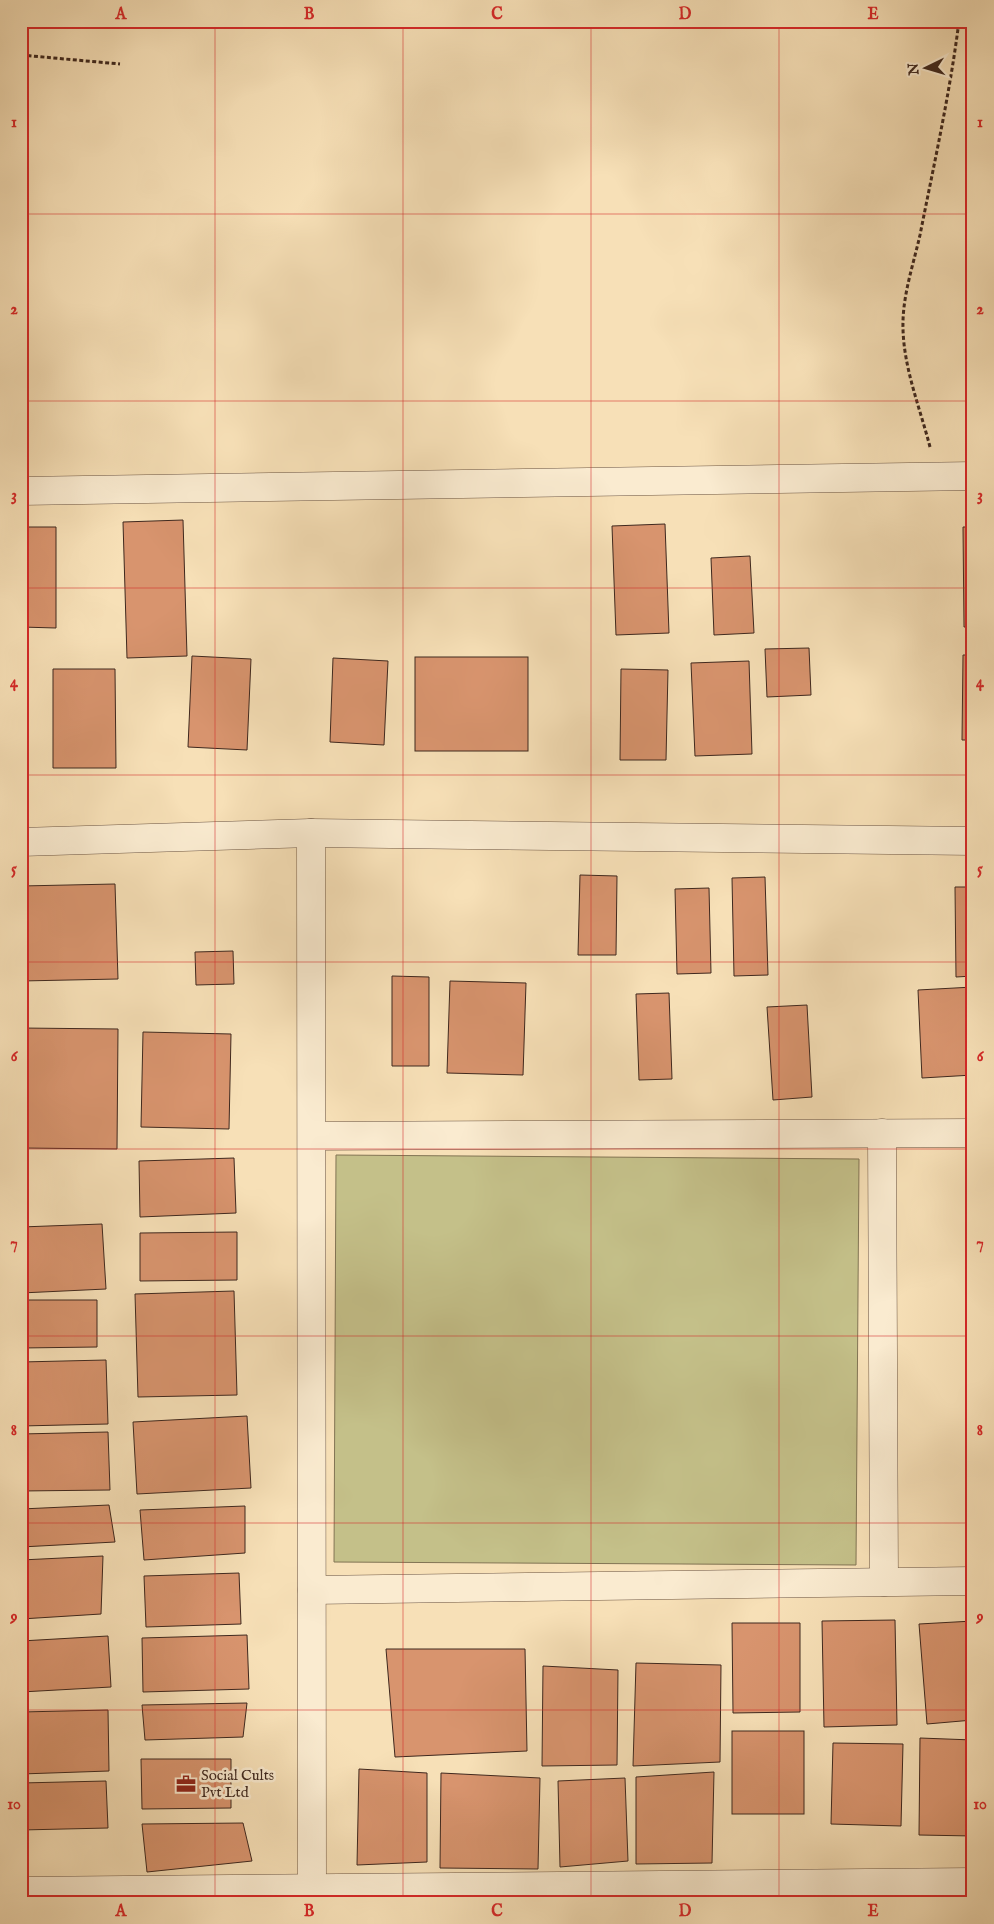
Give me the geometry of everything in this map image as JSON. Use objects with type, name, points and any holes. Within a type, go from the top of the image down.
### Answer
[{"type":"lane","points":[[21,490],[973,476]]},
{"type":"lane","points":[[311,833],[312,1889]]},
{"type":"lane","points":[[21,842],[311,833],[973,841]]},
{"type":"lane","points":[[882,1133],[884,1582]]},
{"type":"lane","points":[[312,1136],[973,1133]]},
{"type":"lane","points":[[312,1590],[973,1581]]},
{"type":"lane","points":[[21,1891],[312,1889],[747,1893],[973,1882]]},
{"type":"path","points":[[938,477],[905,355],[903,327],[905,299],[954,62],[959,21]]},
{"type":"path","points":[[21,55],[120,64]]},
{"type":"shaded area","points":[[336,1155],[859,1159],[856,1565],[334,1562]]},
{"type":"building","points":[[183,520],[187,656],[127,658],[123,522]]},
{"type":"building","points":[[665,524],[669,633],[616,635],[612,526]]},
{"type":"building","points":[[21,527],[56,527],[56,628],[21,627]]},
{"type":"building","points":[[963,527],[973,527],[973,627],[964,627]]},
{"type":"building","points":[[750,556],[754,633],[714,635],[711,558]]},
{"type":"building","points":[[809,648],[811,695],[767,697],[765,649]]},
{"type":"building","points":[[963,655],[973,655],[973,740],[962,740]]},
{"type":"building","points":[[192,656],[251,659],[247,750],[188,747]]},
{"type":"building","points":[[415,657],[528,657],[528,751],[415,751]]},
{"type":"building","points":[[333,658],[388,661],[384,745],[330,742]]},
{"type":"building","points":[[749,661],[752,754],[695,756],[691,663]]},
{"type":"building","points":[[53,669],[115,669],[116,768],[53,768]]},
{"type":"building","points":[[621,669],[668,670],[666,760],[620,760]]},
{"type":"building","points":[[580,875],[617,876],[616,955],[578,955]]},
{"type":"building","points":[[765,877],[768,975],[734,976],[732,878]]},
{"type":"building","points":[[115,884],[118,979],[21,981],[21,886]]},
{"type":"building","points":[[955,887],[973,887],[973,976],[956,977]]},
{"type":"building","points":[[709,888],[711,973],[677,974],[675,889]]},
{"type":"building","points":[[233,951],[234,984],[196,985],[195,952]]},
{"type":"building","points":[[392,976],[429,977],[429,1066],[392,1066]]},
{"type":"building","points":[[450,981],[526,983],[523,1075],[447,1073]]},
{"type":"building","points":[[973,987],[973,1075],[922,1078],[918,990]]},
{"type":"building","points":[[669,993],[672,1079],[639,1080],[636,994]]},
{"type":"building","points":[[807,1005],[812,1097],[773,1100],[767,1007]]},
{"type":"building","points":[[21,1028],[118,1029],[117,1149],[21,1148]]},
{"type":"building","points":[[143,1032],[231,1034],[229,1129],[141,1127]]},
{"type":"building","points":[[234,1158],[236,1213],[140,1217],[139,1161]]},
{"type":"building","points":[[102,1224],[106,1289],[21,1293],[21,1227]]},
{"type":"building","points":[[237,1232],[237,1280],[140,1281],[140,1233]]},
{"type":"building","points":[[234,1291],[237,1395],[138,1397],[135,1294]]},
{"type":"building","points":[[21,1300],[97,1300],[97,1347],[21,1348]]},
{"type":"building","points":[[106,1360],[108,1424],[21,1426],[21,1362]]},
{"type":"building","points":[[247,1416],[251,1488],[137,1494],[133,1422]]},
{"type":"building","points":[[108,1432],[110,1490],[21,1491],[21,1434]]},
{"type":"building","points":[[109,1505],[115,1542],[21,1547],[21,1509]]},
{"type":"building","points":[[245,1506],[245,1553],[144,1560],[140,1510]]},
{"type":"building","points":[[103,1556],[101,1614],[21,1619],[21,1560]]},
{"type":"building","points":[[239,1573],[241,1624],[146,1627],[144,1576]]},
{"type":"building","points":[[895,1620],[897,1725],[824,1727],[822,1621]]},
{"type":"building","points":[[973,1621],[973,1720],[927,1724],[919,1624]]},
{"type":"building","points":[[732,1623],[800,1623],[800,1712],[733,1713]]},
{"type":"building","points":[[247,1635],[249,1689],[143,1692],[142,1638]]},
{"type":"building","points":[[108,1636],[111,1687],[21,1692],[21,1641]]},
{"type":"building","points":[[386,1649],[525,1649],[527,1751],[395,1757]]},
{"type":"building","points":[[636,1663],[721,1665],[720,1762],[633,1766]]},
{"type":"building","points":[[543,1666],[618,1670],[617,1765],[542,1766]]},
{"type":"building","points":[[247,1703],[243,1737],[145,1740],[142,1705]]},
{"type":"building","points":[[108,1710],[109,1771],[21,1774],[21,1712]]},
{"type":"building","points":[[732,1731],[804,1731],[804,1814],[732,1814]]},
{"type":"building","points":[[920,1738],[973,1740],[973,1836],[919,1835]]},
{"type":"building","points":[[833,1743],[903,1744],[901,1826],[831,1824]]},
{"type":"building","name":"Social Cults Pvt Ltd","points":[[141,1759],[231,1759],[231,1808],[142,1809]]},
{"type":"building","points":[[359,1769],[427,1773],[427,1862],[357,1865]]},
{"type":"building","points":[[714,1772],[712,1863],[636,1864],[636,1777]]},
{"type":"building","points":[[441,1773],[540,1778],[538,1869],[440,1868]]},
{"type":"building","points":[[625,1778],[628,1861],[560,1867],[558,1781]]},
{"type":"building","points":[[106,1781],[108,1828],[21,1830],[21,1783]]},
{"type":"building","points":[[243,1823],[252,1861],[147,1872],[142,1824]]},
{"type":"place","name":"Social Cults Pvt Ltd","points":[[186,1784]]}]
